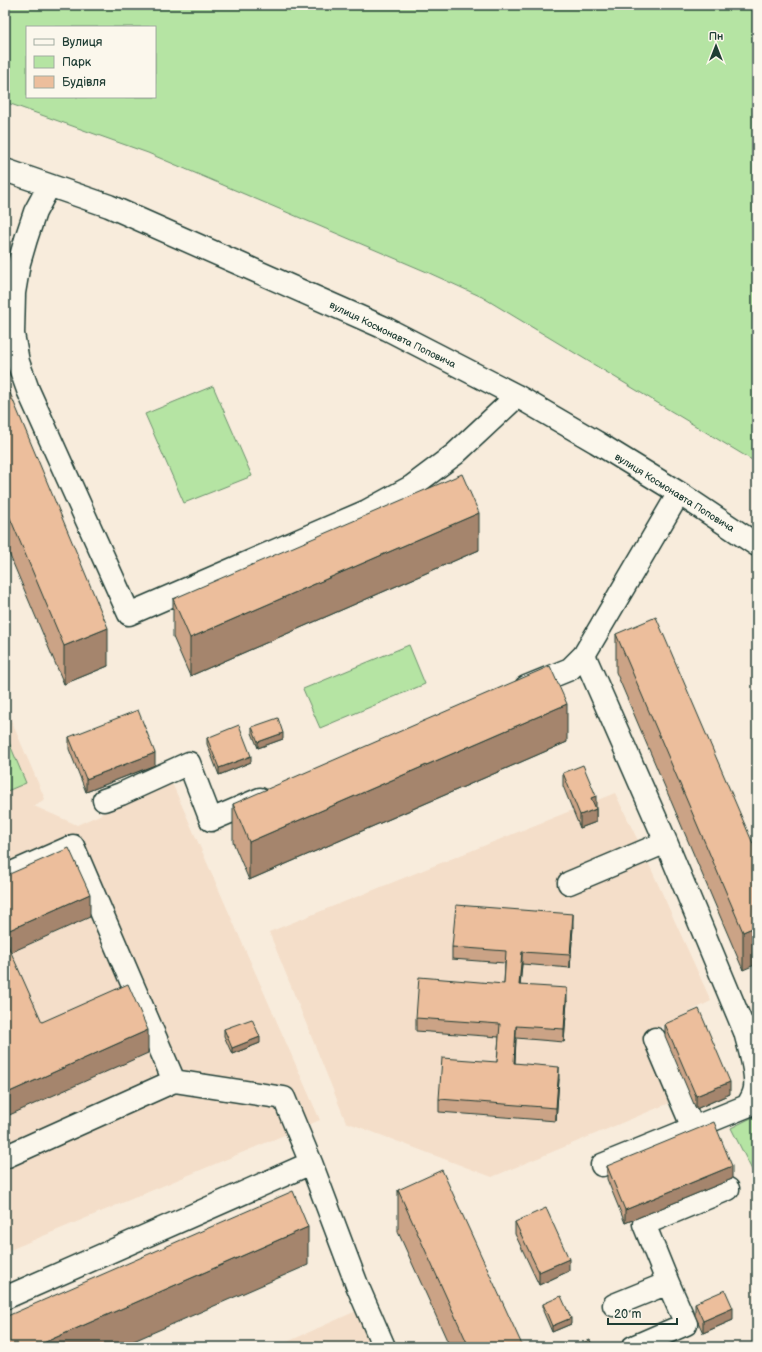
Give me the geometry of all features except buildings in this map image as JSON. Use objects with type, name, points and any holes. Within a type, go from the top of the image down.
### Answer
[{"type":"street","name":"вулиця Космонавта Поповича","points":[[5,170],[109,206],[387,329],[517,396],[679,493],[757,545]]},
{"type":"street","points":[[49,186],[35,212],[19,263],[14,293],[13,334],[18,362],[28,390],[129,614],[367,511],[411,487],[455,454],[517,396]]},
{"type":"street","points":[[511,694],[570,669],[584,655],[679,493]]},
{"type":"street","points":[[584,655],[666,842],[751,1029],[755,1088],[747,1106],[602,1165]]},
{"type":"street","points":[[104,800],[122,794],[189,763],[211,820],[277,792]]},
{"type":"street","points":[[569,883],[666,842]]},
{"type":"street","points":[[5,876],[72,846],[174,1081]]},
{"type":"street","points":[[654,1039],[693,1128]]},
{"type":"street","points":[[5,1157],[174,1081],[284,1098],[311,1163],[357,1285],[384,1347]]},
{"type":"street","points":[[5,1298],[311,1163]]},
{"type":"street","points":[[633,1347],[686,1324],[644,1224],[728,1189]]},
{"type":"street","points":[[614,1305],[668,1283]]},
{"type":"shaded area","points":[[5,706],[45,799],[34,806],[77,825],[172,783],[320,1120],[5,1252]]},
{"type":"shaded area","points":[[615,793],[711,1001],[648,1033],[679,1099],[492,1177],[346,1122],[269,932]]},
{"type":"shaded area","points":[[374,1303],[393,1347],[276,1347]]},
{"type":"green space","points":[[5,5],[757,5],[757,463],[482,297],[148,153],[5,102]]},
{"type":"green space","points":[[213,386],[252,476],[184,503],[145,414]]},
{"type":"green space","points":[[409,645],[425,684],[320,728],[303,689]]},
{"type":"green space","points":[[5,733],[26,783],[5,792]]},
{"type":"green space","points":[[757,1115],[757,1180],[731,1128]]}]
